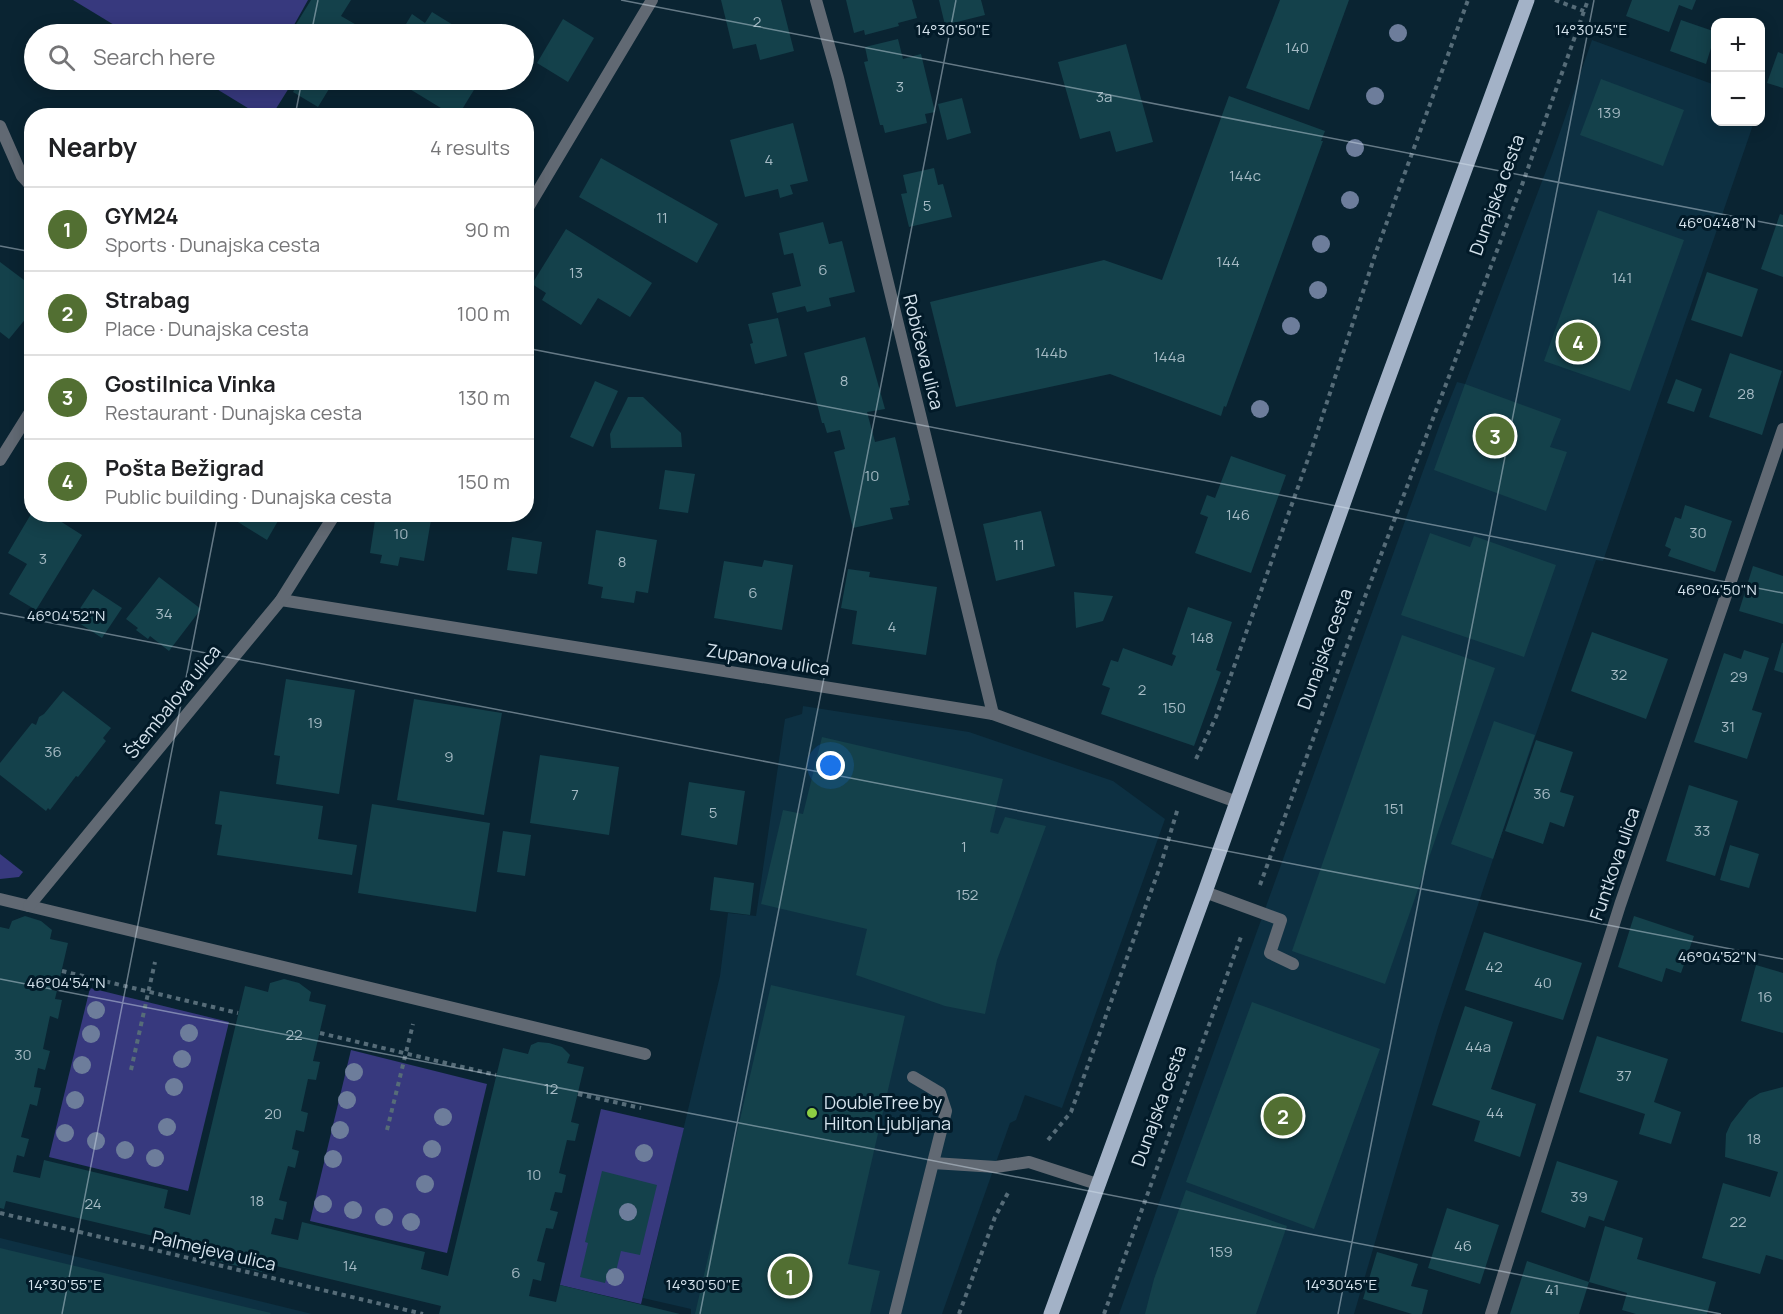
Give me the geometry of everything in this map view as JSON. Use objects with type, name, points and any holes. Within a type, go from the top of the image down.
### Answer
[{"type":"main road","name":"Dunajska cesta","points":[[1051,1314],[1205,892],[1375,414],[1527,0]]},
{"type":"street","points":[[534,198],[652,0]]},
{"type":"street","name":"Robičeva ulica","points":[[816,0],[840,89],[993,714]]},
{"type":"street","points":[[0,126],[24,178]]},
{"type":"street","points":[[0,460],[24,422]]},
{"type":"street","name":"Funtkova ulica","points":[[1491,1314],[1620,905],[1783,429]]},
{"type":"street","name":"Štembalova ulica","points":[[30,906],[281,600],[330,522]]},
{"type":"street","name":"Zupanova ulica","points":[[281,600],[993,714],[1237,801]]},
{"type":"street","points":[[1205,892],[1281,920],[1270,953],[1293,964]]},
{"type":"street","points":[[0,899],[645,1054]]},
{"type":"street","points":[[895,1314],[946,1112],[940,1093],[913,1077]]},
{"type":"street","points":[[933,1163],[996,1167],[1029,1162],[1097,1184]]},
{"type":"path","points":[[1197,756],[1216,717],[1313,445],[1376,252],[1468,0]]},
{"type":"path","points":[[1555,0],[1584,11]]},
{"type":"path","name":"Dunajska cesta","points":[[1104,1314],[1371,581],[1522,185],[1588,0]]},
{"type":"path","points":[[1046,1141],[1071,1112],[1161,864],[1178,810]]},
{"type":"path","points":[[131,1070],[160,938]]},
{"type":"path","points":[[62,971],[238,1013]]},
{"type":"path","points":[[387,1130],[418,1000]]},
{"type":"path","points":[[320,1033],[496,1075]]},
{"type":"path","points":[[578,1094],[641,1108]]},
{"type":"path","points":[[959,1314],[995,1217],[1011,1187]]},
{"type":"path","name":"Palmejeva ulica","points":[[0,1213],[423,1314]]},
{"type":"shaded area","points":[[73,0],[308,0],[295,24],[113,24]]},
{"type":"shaded area","points":[[1592,40],[1711,84],[1711,126],[1753,126],[1603,561],[1596,560],[1493,859],[1438,1027],[1354,1314],[1119,1314],[1440,424],[1457,382],[1465,384],[1552,155]]},
{"type":"shaded area","points":[[218,90],[288,90],[276,108],[248,108]]},
{"type":"shaded area","points":[[803,706],[969,732],[1113,781],[1165,819],[1062,1108],[1025,1095],[1016,1120],[1010,1123],[942,1314],[691,1314],[691,1309],[643,1298],[720,976],[728,913],[756,916],[785,719],[802,714]]},
{"type":"shaded area","points":[[0,854],[23,872],[19,877],[0,879]]},
{"type":"shaded area","points":[[90,988],[229,1022],[188,1191],[49,1157]]},
{"type":"shaded area","points":[[351,1050],[487,1084],[447,1253],[310,1221]]},
{"type":"shaded area","points":[[601,1109],[684,1128],[641,1304],[560,1285]]},
{"type":"shaded area","points":[[0,1238],[312,1314],[0,1314]]},
{"type":"building","points":[[311,0],[351,0],[341,16],[355,24],[296,24]]},
{"type":"building","points":[[721,0],[781,0],[794,51],[760,60],[756,44],[733,49]]},
{"type":"building","points":[[846,0],[912,0],[917,18],[898,23],[899,26],[865,35],[864,30],[854,33]]},
{"type":"building","points":[[939,0],[981,0],[985,15],[945,25]]},
{"type":"building","points":[[1280,0],[1349,0],[1309,110],[1246,88]]},
{"type":"building","points":[[1632,0],[1696,0],[1692,10],[1679,5],[1669,32],[1626,16]]},
{"type":"building","points":[[432,12],[452,24],[406,24],[412,14],[425,23]]},
{"type":"building","points":[[563,19],[594,38],[568,82],[537,63]]},
{"type":"building","points":[[1681,20],[1711,30],[1711,48],[1706,64],[1670,51]]},
{"type":"building","points":[[898,39],[903,59],[921,54],[935,112],[925,114],[927,123],[885,133],[883,125],[880,125],[864,62],[868,61],[865,47]]},
{"type":"building","points":[[1126,44],[1153,142],[1116,152],[1110,131],[1080,139],[1058,62]]},
{"type":"building","points":[[1778,52],[1783,54],[1783,88],[1767,83]]},
{"type":"building","points":[[1601,79],[1684,110],[1663,166],[1580,135]]},
{"type":"building","points":[[294,90],[328,90],[318,107],[293,92]]},
{"type":"building","points":[[411,90],[474,90],[463,108],[441,108]]},
{"type":"building","points":[[1229,96],[1325,131],[1221,416],[1110,374],[956,407],[930,302],[1104,260],[1162,280]]},
{"type":"building","points":[[962,98],[971,133],[947,140],[938,104]]},
{"type":"building","points":[[793,123],[808,181],[790,185],[793,194],[780,198],[778,189],[745,197],[730,140]]},
{"type":"building","points":[[601,158],[718,224],[697,263],[579,197]]},
{"type":"building","points":[[934,168],[938,185],[943,184],[952,217],[909,227],[901,194],[907,193],[903,175]]},
{"type":"building","points":[[1598,210],[1684,240],[1630,391],[1544,361]]},
{"type":"building","points":[[1780,214],[1783,215],[1783,277],[1761,269]]},
{"type":"building","points":[[823,222],[829,244],[842,241],[855,292],[829,298],[831,306],[807,312],[805,306],[777,313],[772,293],[801,286],[793,253],[784,255],[779,233]]},
{"type":"building","points":[[566,229],[652,283],[630,317],[598,298],[581,325],[542,300],[546,293],[534,285],[534,281]]},
{"type":"building","points":[[0,262],[24,280],[24,321],[9,339],[0,332]]},
{"type":"building","points":[[1707,272],[1758,289],[1742,337],[1691,320]]},
{"type":"building","points":[[778,318],[787,356],[755,364],[748,324]]},
{"type":"building","points":[[865,337],[885,409],[867,412],[875,442],[895,437],[910,500],[909,505],[890,508],[893,519],[853,528],[834,452],[845,449],[840,430],[827,433],[822,423],[804,353]]},
{"type":"building","points":[[1730,353],[1782,371],[1762,435],[1709,417]]},
{"type":"building","points":[[1676,379],[1702,389],[1694,412],[1667,403]]},
{"type":"building","points":[[595,381],[618,391],[593,447],[570,437]]},
{"type":"building","points":[[1465,384],[1561,419],[1550,447],[1567,452],[1546,511],[1434,470]]},
{"type":"building","points":[[628,397],[643,397],[681,433],[682,447],[611,448],[610,434]]},
{"type":"building","points":[[1231,456],[1286,475],[1251,573],[1195,553],[1208,517],[1200,514],[1207,495],[1215,498]]},
{"type":"building","points":[[665,470],[695,474],[688,513],[659,509]]},
{"type":"building","points":[[1685,505],[1732,521],[1715,572],[1668,556],[1671,549],[1665,546],[1675,517],[1681,519]]},
{"type":"building","points":[[1041,511],[1055,566],[996,581],[983,524]]},
{"type":"building","points":[[26,522],[62,522],[82,535],[36,610],[9,594],[27,564],[8,553]]},
{"type":"building","points":[[238,522],[277,522],[267,540]]},
{"type":"building","points":[[375,522],[431,522],[424,561],[400,557],[398,566],[380,563],[382,555],[370,553]]},
{"type":"building","points":[[596,530],[657,540],[648,593],[636,591],[634,603],[601,598],[603,587],[588,584]]},
{"type":"building","points":[[1430,533],[1470,547],[1474,536],[1556,565],[1524,657],[1401,615]]},
{"type":"building","points":[[512,537],[542,542],[537,574],[507,570]]},
{"type":"building","points":[[764,560],[793,565],[782,630],[714,618],[724,561],[762,567]]},
{"type":"building","points":[[1753,566],[1783,576],[1783,624],[1739,611]]},
{"type":"building","points":[[848,569],[870,572],[869,577],[937,587],[926,655],[852,644],[857,611],[841,608]]},
{"type":"building","points":[[159,577],[201,609],[169,651],[150,636],[148,639],[126,619]]},
{"type":"building","points":[[93,589],[122,608],[102,638],[73,619]]},
{"type":"building","points":[[1074,592],[1113,596],[1103,621],[1076,628]]},
{"type":"building","points":[[1188,607],[1232,622],[1216,670],[1221,672],[1194,746],[1101,714],[1110,688],[1102,685],[1111,660],[1118,662],[1123,648],[1172,666],[1176,656],[1172,654]]},
{"type":"building","points":[[1592,632],[1668,659],[1646,719],[1571,691]]},
{"type":"building","points":[[1402,635],[1495,668],[1385,984],[1292,951]]},
{"type":"building","points":[[1783,643],[1783,673],[1774,670]]},
{"type":"building","points":[[1744,650],[1769,658],[1752,710],[1762,713],[1747,759],[1694,742],[1724,653],[1741,659]]},
{"type":"building","points":[[286,679],[355,690],[339,794],[276,784],[280,756],[274,755]]},
{"type":"building","points":[[63,691],[111,728],[103,738],[106,741],[78,777],[76,776],[50,810],[48,808],[46,811],[0,775],[0,763],[32,723],[36,725],[39,717]]},
{"type":"building","points":[[414,699],[502,713],[484,815],[397,800]]},
{"type":"building","points":[[1494,721],[1535,735],[1493,859],[1451,844]]},
{"type":"building","points":[[822,737],[1003,779],[990,832],[998,834],[1005,817],[1046,826],[997,960],[985,1014],[945,1006],[856,975],[867,929],[761,904],[783,810],[803,814]]},
{"type":"building","points":[[1536,740],[1573,752],[1560,792],[1574,796],[1564,827],[1550,822],[1543,844],[1505,831]]},
{"type":"building","points":[[540,755],[619,767],[609,835],[530,823]]},
{"type":"building","points":[[689,782],[745,791],[737,845],[681,835]]},
{"type":"building","points":[[1689,785],[1738,801],[1715,876],[1666,861]]},
{"type":"building","points":[[220,791],[323,806],[318,839],[357,845],[352,875],[217,855],[222,825],[215,824]]},
{"type":"building","points":[[372,804],[490,823],[476,912],[358,893]]},
{"type":"building","points":[[503,831],[531,835],[525,876],[497,872]]},
{"type":"building","points":[[1730,845],[1759,854],[1749,888],[1720,880]]},
{"type":"building","points":[[714,877],[754,883],[750,915],[710,910]]},
{"type":"building","points":[[25,916],[41,921],[52,930],[50,939],[68,943],[55,999],[62,1000],[58,1019],[50,1016],[43,1049],[50,1051],[45,1070],[38,1068],[34,1087],[41,1088],[37,1106],[30,1104],[21,1137],[29,1139],[24,1157],[17,1155],[13,1172],[40,1178],[44,1160],[168,1190],[164,1208],[190,1215],[245,986],[268,992],[270,983],[284,979],[299,983],[311,992],[309,1001],[326,1005],[313,1061],[320,1062],[316,1080],[308,1079],[301,1111],[308,1113],[304,1132],[296,1130],[292,1149],[299,1151],[295,1168],[288,1166],[279,1200],[287,1202],[283,1220],[275,1218],[271,1234],[298,1240],[302,1222],[425,1252],[421,1269],[448,1276],[503,1048],[528,1054],[531,1045],[538,1042],[549,1043],[562,1047],[570,1055],[567,1063],[584,1067],[571,1122],[579,1124],[575,1141],[567,1140],[559,1173],[566,1175],[562,1193],[555,1192],[550,1210],[558,1212],[553,1229],[546,1228],[537,1261],[545,1263],[541,1281],[533,1279],[529,1296],[556,1302],[560,1285],[680,1314],[439,1314],[441,1306],[264,1263],[262,1272],[181,1252],[183,1243],[6,1201],[4,1209],[0,1208],[0,927],[9,929],[12,921]]},
{"type":"building","points":[[1634,916],[1694,936],[1681,973],[1666,968],[1662,982],[1618,967]]},
{"type":"building","points":[[1484,932],[1582,963],[1563,1020],[1465,990]]},
{"type":"building","points":[[1756,965],[1783,973],[1783,1033],[1741,1021]]},
{"type":"building","name":"DoubleTree by Hilton Ljubljana","points":[[771,985],[905,1016],[848,1264],[880,1271],[870,1314],[695,1314]]},
{"type":"building","points":[[1252,1002],[1380,1049],[1314,1229],[1186,1182]]},
{"type":"building","points":[[1465,1006],[1513,1022],[1491,1089],[1536,1104],[1520,1157],[1474,1141],[1480,1121],[1432,1105]]},
{"type":"building","points":[[1597,1036],[1668,1059],[1654,1102],[1681,1112],[1671,1144],[1639,1134],[1645,1114],[1579,1092]]},
{"type":"building","points":[[1783,1087],[1783,1260],[1766,1255],[1760,1274],[1702,1258],[1723,1183],[1770,1197],[1778,1172],[1725,1157],[1726,1134],[1731,1123],[1749,1100],[1760,1093]]},
{"type":"building","points":[[1557,1161],[1618,1181],[1604,1221],[1589,1216],[1585,1228],[1541,1212]]},
{"type":"building","points":[[602,1171],[657,1185],[640,1255],[621,1251],[616,1271],[609,1269],[605,1283],[580,1277],[588,1243],[585,1242]]},
{"type":"building","points":[[1186,1190],[1287,1226],[1256,1314],[1145,1314],[1154,1279]]},
{"type":"building","points":[[1447,1208],[1499,1225],[1480,1284],[1428,1268]]},
{"type":"building","points":[[1605,1226],[1643,1238],[1637,1259],[1716,1282],[1707,1314],[1636,1314],[1622,1310],[1627,1293],[1589,1282]]},
{"type":"building","points":[[0,1248],[271,1313],[0,1314]]},
{"type":"building","points":[[1377,1252],[1418,1264],[1411,1286],[1428,1290],[1422,1314],[1412,1314],[1363,1299]]},
{"type":"building","points":[[1527,1261],[1589,1282],[1579,1314],[1510,1314]]},
{"type":"place","name":"Pošta Bežigrad","points":[[1578,342]]},
{"type":"place","name":"Gostilnica Vinka","points":[[1495,436]]},
{"type":"place","name":"DoubleTree by Hilton Ljubljana","points":[[812,1113]]},
{"type":"place","name":"Strabag","points":[[1283,1116]]},
{"type":"place","name":"GYM24","points":[[790,1276]]}]
